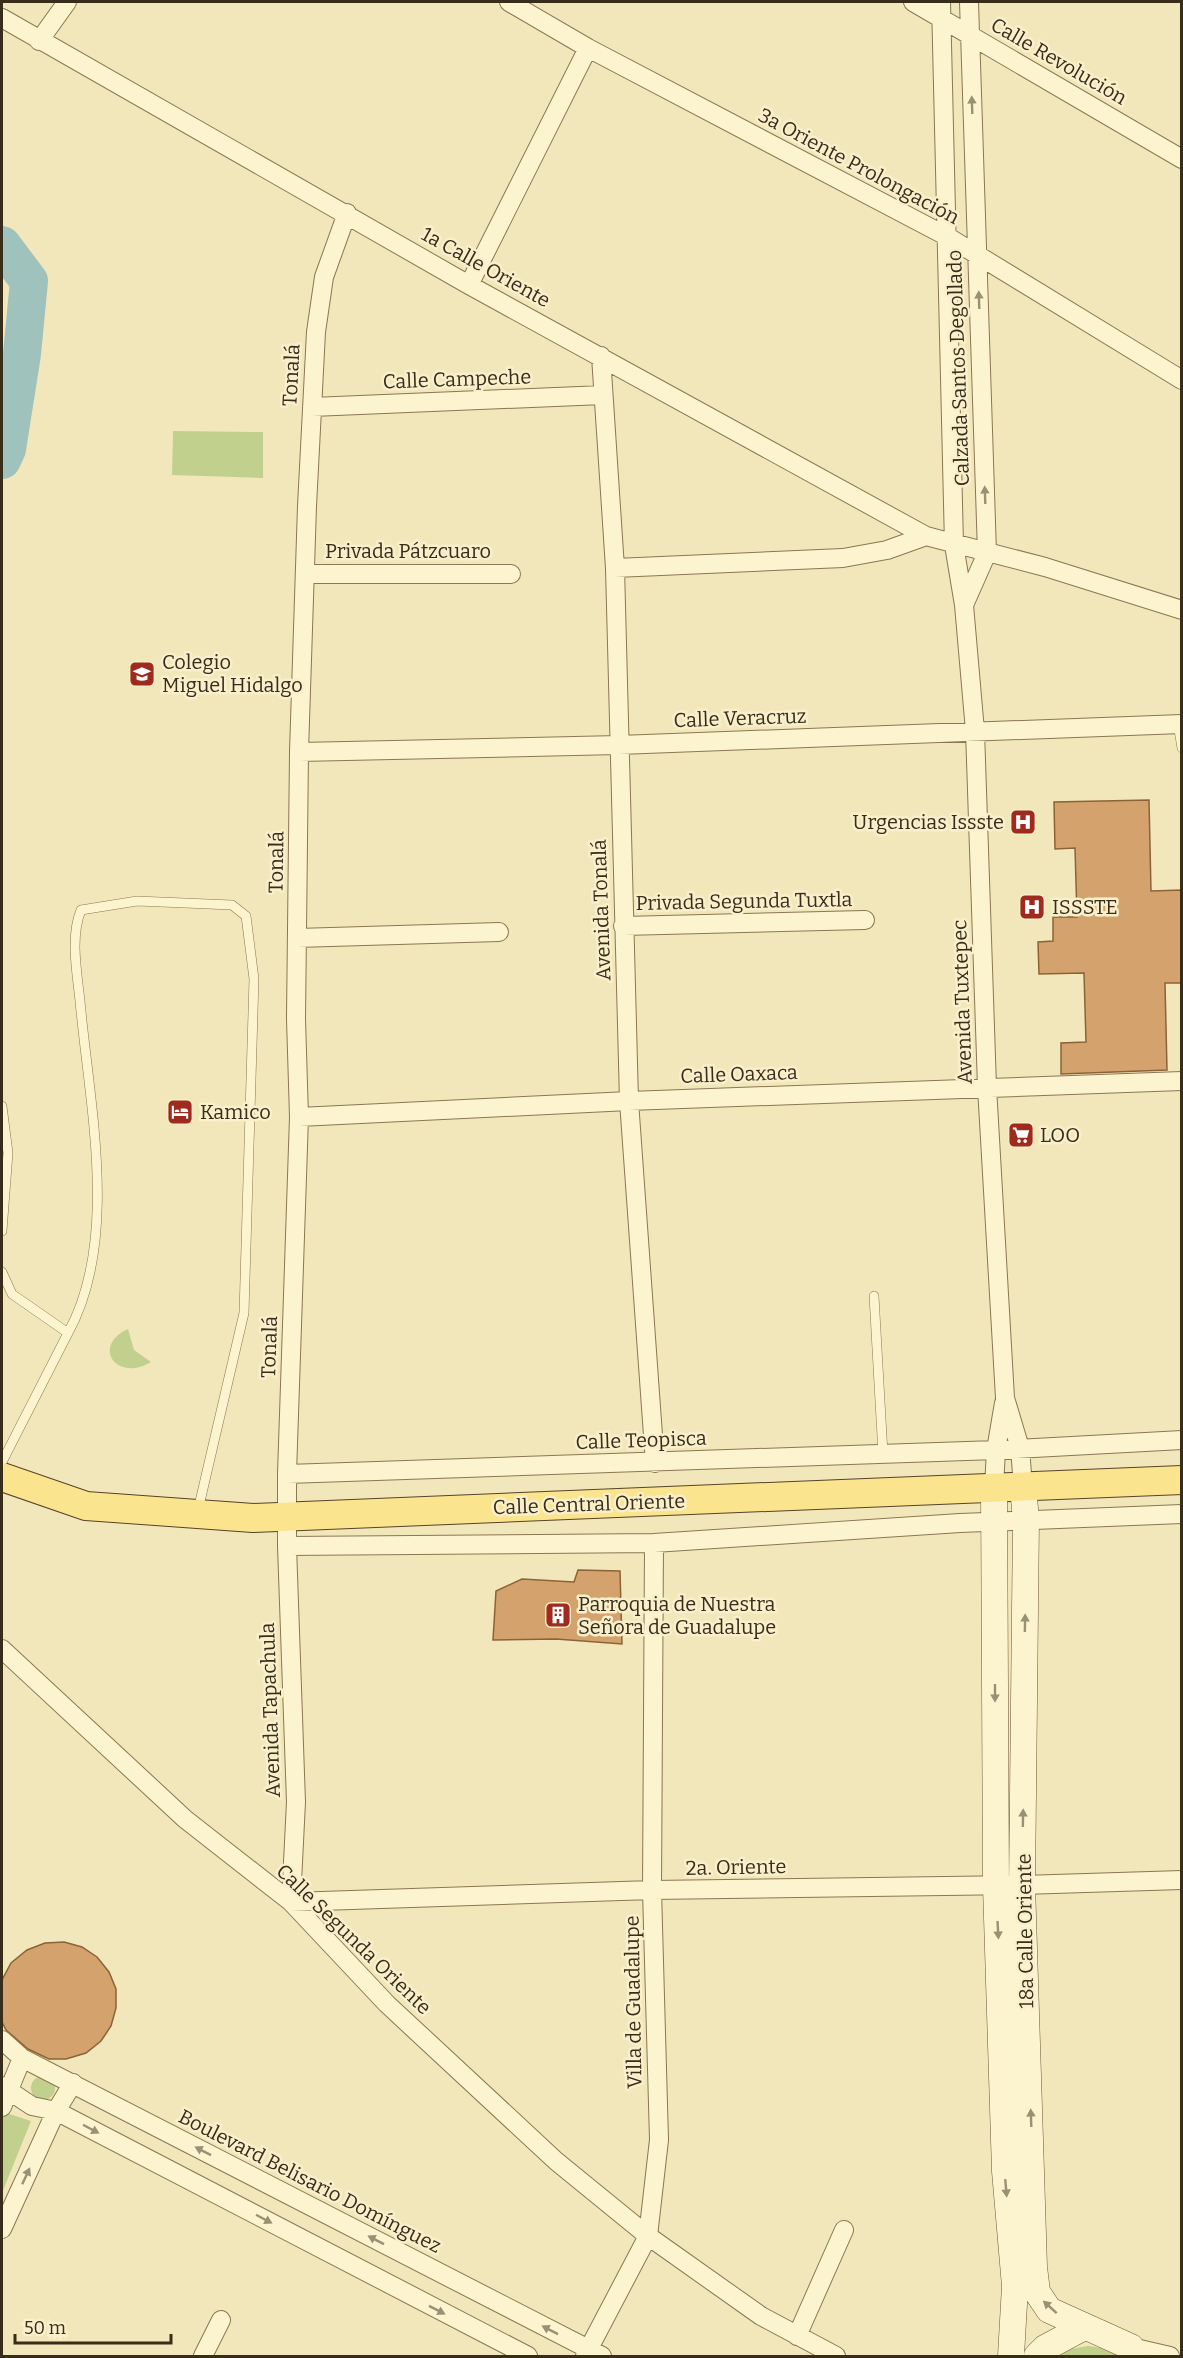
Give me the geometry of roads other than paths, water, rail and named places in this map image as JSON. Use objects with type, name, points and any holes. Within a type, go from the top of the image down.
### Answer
[{"type":"main road","name":"Calle Central Oriente","points":[[2,1477],[86,1506],[197,1516],[253,1518],[1182,1480]]},
{"type":"main road","name":"18a Calle Oriente","points":[[994,1487],[996,1886],[1005,2171],[1015,2286],[1011,2356]]},
{"type":"main road","name":"18a Calle Oriente","points":[[1023,1487],[1026,1521],[1022,1885],[1037,2292],[1049,2310],[1133,2352]]},
{"type":"main road","points":[[1037,2356],[1046,2348],[1084,2327]]},
{"type":"street","points":[[39,41],[67,2]]},
{"type":"street","name":"3a Oriente Prolongación","points":[[509,2],[588,48],[948,237],[1182,380]]},
{"type":"street","name":"Calle Revolución","points":[[913,2],[942,10],[970,35],[1182,159]]},
{"type":"street","name":"Calzada Santos Degollado","points":[[969,2],[987,554]]},
{"type":"street","name":"Calzada Santos Degollado","points":[[942,10],[954,545]]},
{"type":"street","name":"1a Calle Oriente","points":[[2,18],[39,41],[347,213],[469,285],[926,536],[987,554],[1045,567],[1182,610]]},
{"type":"street","points":[[469,285],[588,48]]},
{"type":"street","name":"Tonalá","points":[[287,1516],[299,1117],[297,938],[299,752],[312,407],[316,332],[324,277],[347,213]]},
{"type":"street","name":"Avenida Tonalá","points":[[601,356],[615,568],[629,1101],[655,1463]]},
{"type":"street","name":"Calle Campeche","points":[[312,407],[603,395]]},
{"type":"street","points":[[615,568],[843,558],[886,550],[926,536]]},
{"type":"street","name":"Avenida Tuxtepec","points":[[954,545],[964,605],[975,731],[987,1087],[1005,1398],[996,1450]]},
{"type":"street","name":"Avenida Tuxtepec","points":[[964,605],[987,554]]},
{"type":"street","name":"Privada Pátzcuaro","points":[[305,574],[511,574]]},
{"type":"street","name":"Calle Veracruz","points":[[299,752],[619,745],[1180,724]]},
{"type":"street","name":"Privada Segunda Tuxtla","points":[[623,926],[865,920]]},
{"type":"street","points":[[297,938],[499,932]]},
{"type":"street","name":"Calle Oaxaca","points":[[299,1117],[629,1101],[1182,1081]]},
{"type":"street","name":"Avenida Tuxtepec","points":[[1005,1398],[1020,1448]]},
{"type":"street","name":"Calle Teopisca","points":[[287,1474],[655,1463],[996,1450],[1182,1440]]},
{"type":"street","name":"18a Calle Oriente","points":[[1020,1448],[1023,1487]]},
{"type":"street","name":"18a Calle Oriente","points":[[994,1487],[996,1450]]},
{"type":"street","points":[[287,1546],[654,1543],[994,1522],[1182,1514]]},
{"type":"street","name":"Avenida Tapachula","points":[[287,1516],[296,1802],[291,1902]]},
{"type":"street","name":"Villa de Guadalupe","points":[[648,2236],[659,2140],[652,1890],[654,1543]]},
{"type":"street","name":"Calle Segunda Oriente","points":[[2,1649],[185,1819],[291,1902],[387,2004],[556,2161],[648,2236]]},
{"type":"street","name":"2a. Oriente","points":[[291,1902],[652,1890],[996,1886],[1182,1880]]},
{"type":"street","name":"Boulevard Belisario Domínguez","points":[[2,2040],[22,2058],[592,2354]]},
{"type":"street","points":[[22,2058],[4,2095],[32,2106],[56,2111],[528,2356]]},
{"type":"street","points":[[2,2229],[56,2111],[73,2083]]},
{"type":"street","points":[[797,2336],[844,2230]]},
{"type":"street","points":[[592,2354],[648,2236],[760,2316],[836,2356]]},
{"type":"street","points":[[203,2356],[221,2320]]},
{"type":"street","points":[[1133,2352],[1170,2356]]},
{"type":"lane","points":[[1180,724],[1182,748]]},
{"type":"lane","points":[[2,1462],[82,1307],[89,1279],[99,1185],[77,969],[76,920],[81,910],[137,901],[232,905],[246,916],[254,979],[244,1313],[197,1516]]},
{"type":"lane","points":[[2,1106],[8,1153],[2,1231]]},
{"type":"lane","points":[[2,1272],[12,1294],[68,1333]]},
{"type":"lane","points":[[874,1296],[884,1454]]},
{"type":"waterway","points":[[2,245],[29,281],[22,354],[7,449],[2,460]]},
{"type":"place","name":"Colegio Miguel Hidalgo","points":[[142,674]]},
{"type":"place","name":"Urgencias Issste","points":[[1023,822]]},
{"type":"place","name":"ISSSTE","points":[[1032,907]]},
{"type":"place","name":"Kamico","points":[[180,1112]]},
{"type":"place","name":"LOO","points":[[1021,1135]]},
{"type":"place","name":"Parroquia de Nuestra Señora de Guadalupe","points":[[558,1615]]}]
